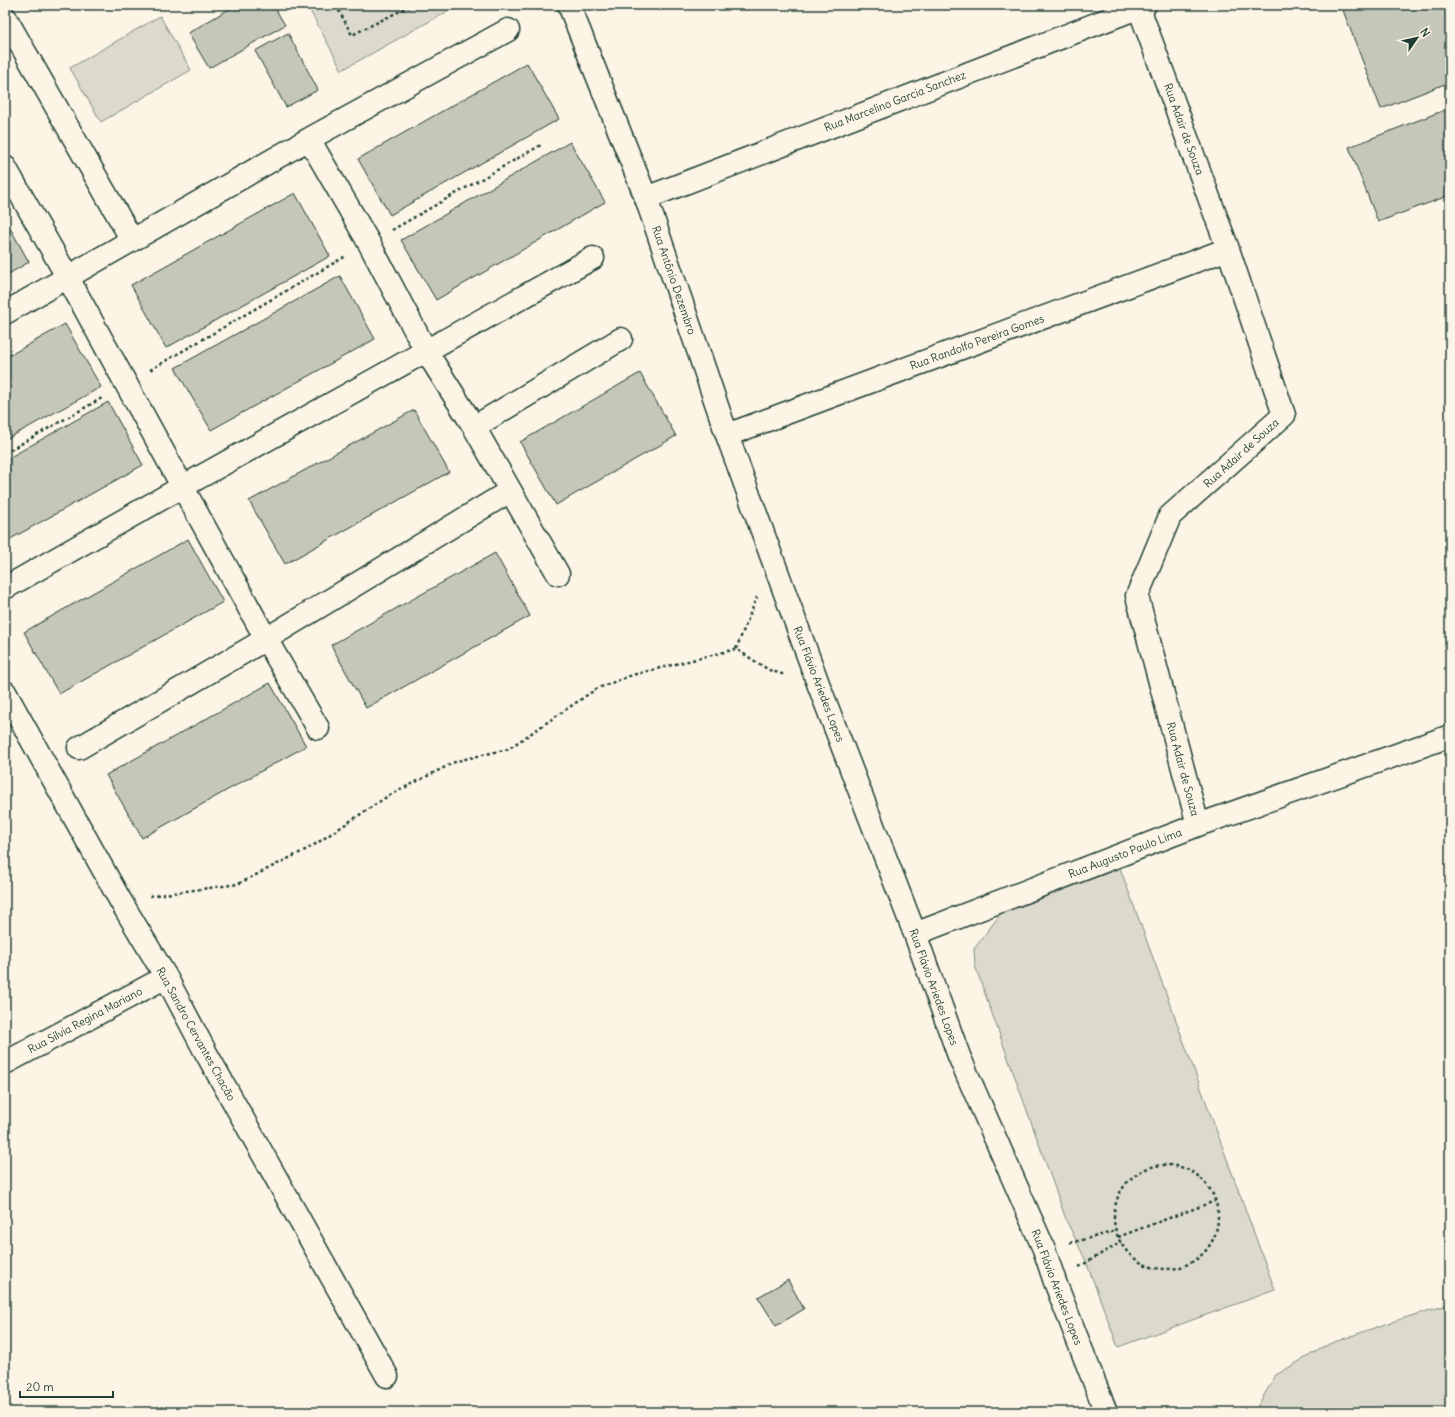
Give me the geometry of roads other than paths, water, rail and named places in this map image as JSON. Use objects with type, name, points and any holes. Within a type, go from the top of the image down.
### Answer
[{"type":"street","name":"Rua Antônio Dezembro","points":[[569,5],[646,198],[727,436],[772,558]]},
{"type":"street","name":"Rua Marcelino Garcia Sanchez","points":[[646,198],[1142,6]]},
{"type":"street","name":"Rua Adair de Souza","points":[[1142,6],[1228,249],[1284,415],[1170,516],[1138,596],[1198,825]]},
{"type":"street","points":[[5,17],[132,240]]},
{"type":"street","points":[[5,313],[308,139],[508,30]]},
{"type":"street","points":[[308,139],[369,243],[426,351],[474,427],[558,574]]},
{"type":"street","points":[[5,167],[68,278],[266,639],[318,728]]},
{"type":"street","name":"Rua Randolfo Pereira Gomes","points":[[727,436],[1228,249]]},
{"type":"street","points":[[5,588],[182,487],[593,258]]},
{"type":"street","points":[[474,427],[621,339]]},
{"type":"street","points":[[79,748],[266,639],[510,490]]},
{"type":"street","name":"Rua Flávio Ariedes Lopes","points":[[772,558],[819,686],[915,934],[959,1056],[1044,1250],[1106,1412]]},
{"type":"street","name":"Rua Sandro Cervantes Chacão","points":[[5,692],[120,900],[166,977],[205,1052],[386,1376]]},
{"type":"street","name":"Rua Augusto Paulo Lima","points":[[915,934],[1198,825],[1450,736]]},
{"type":"street","name":"Rua Sílvia Regina Mariano","points":[[5,1063],[166,977]]}]
